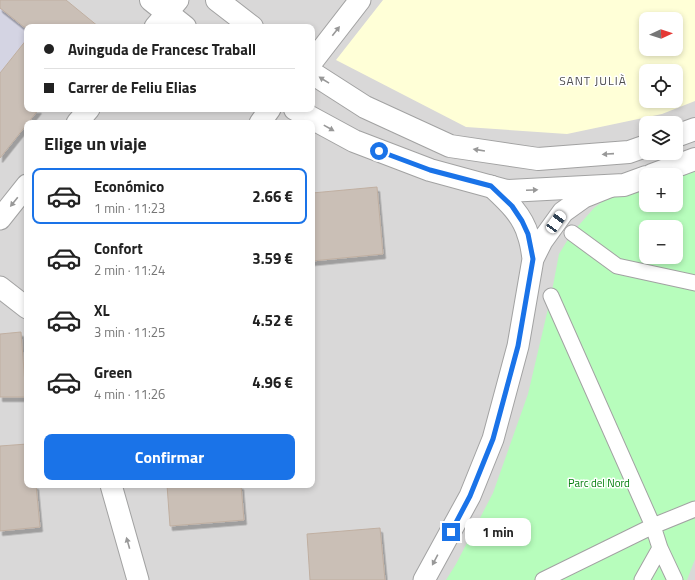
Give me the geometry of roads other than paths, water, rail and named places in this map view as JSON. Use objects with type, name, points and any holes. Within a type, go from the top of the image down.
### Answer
[{"type":"street","points":[[315,58],[360,0]]},
{"type":"street","points":[[222,2],[248,24]]},
{"type":"street","points":[[163,10],[181,24]]},
{"type":"street","points":[[315,75],[365,107],[450,146],[538,159],[629,152],[639,148]]},
{"type":"street","points":[[80,120],[86,112]]},
{"type":"street","points":[[301,112],[354,141],[430,170],[507,191],[624,185],[639,180]]},
{"type":"street","points":[[683,133],[695,129]]},
{"type":"street","points":[[671,168],[695,159]]},
{"type":"street","points":[[491,186],[512,206],[522,221],[528,234],[533,259]]},
{"type":"street","points":[[424,580],[470,496],[493,439],[518,346],[533,259],[542,241],[563,212],[584,197],[611,186]]},
{"type":"street","points":[[0,219],[24,189]]},
{"type":"street","points":[[572,233],[617,266],[695,283]]},
{"type":"street","points":[[0,287],[24,306]]},
{"type":"street","points":[[551,296],[653,526],[660,548],[675,580]]},
{"type":"street","points":[[112,488],[138,580]]},
{"type":"street","points":[[543,580],[653,526],[695,509]]},
{"type":"street","points":[[642,580],[660,548]]},
{"type":"district","name":"SANT JULIÀ","points":[[593,80]]},
{"type":"park label","name":"Parc del Nord","points":[[599,483]]}]
